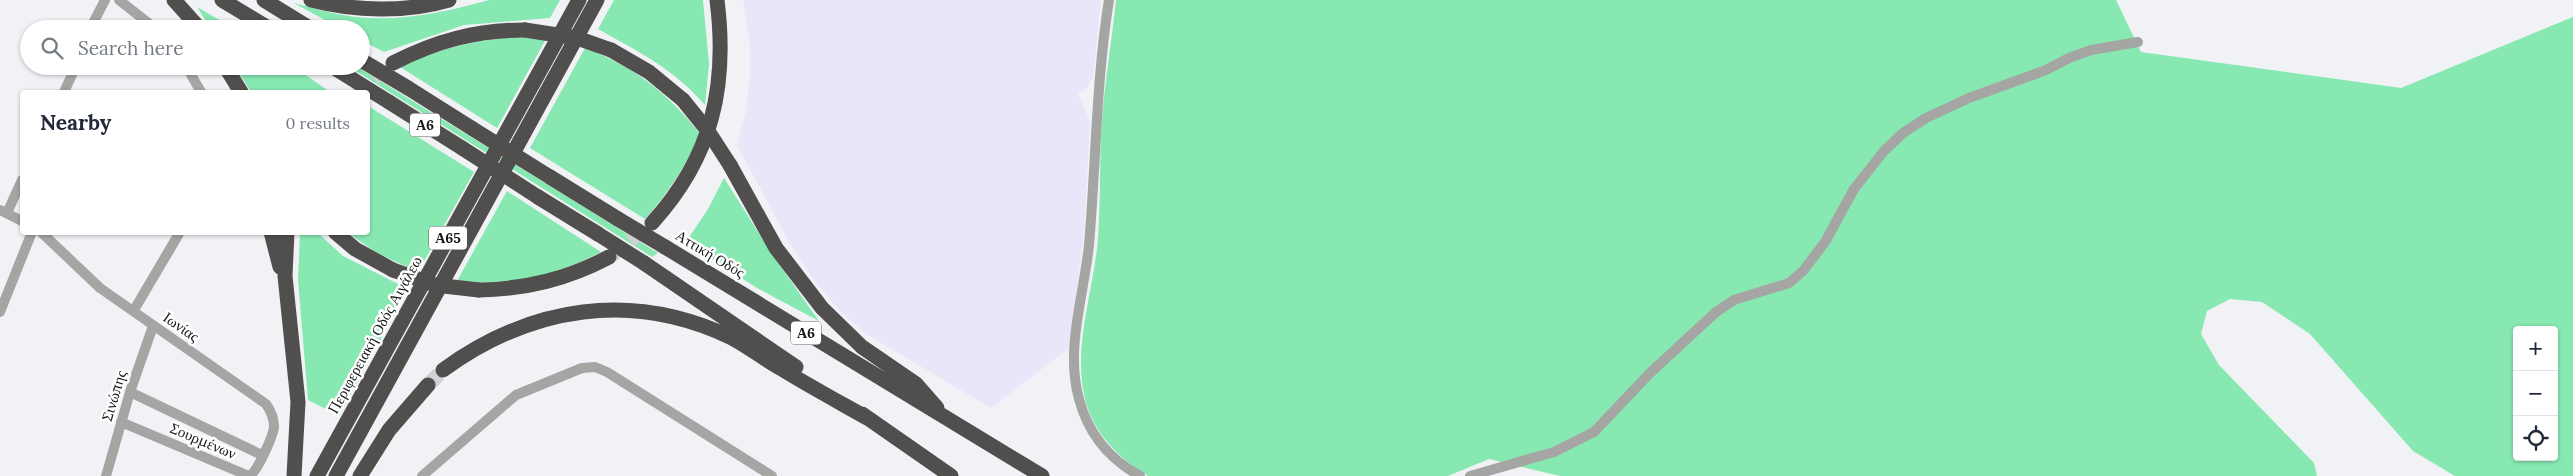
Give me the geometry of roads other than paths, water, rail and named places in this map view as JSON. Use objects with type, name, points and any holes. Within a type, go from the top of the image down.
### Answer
[{"type":"highway","points":[[174,0],[192,20]]},
{"type":"highway","points":[[222,0],[255,20]]},
{"type":"highway","points":[[264,0],[296,20]]},
{"type":"highway","points":[[311,0],[350,7],[394,8],[449,0]]},
{"type":"highway","name":"Περιφερειακή Οδός Αιγάλεω","points":[[318,476],[579,0]]},
{"type":"highway","name":"Α65","points":[[336,476],[598,0]]},
{"type":"highway","points":[[652,223],[682,186],[705,142],[711,123],[720,68],[717,0]]},
{"type":"highway","points":[[394,63],[418,50],[461,36],[497,30],[525,30],[577,38],[611,50],[649,72],[683,100],[708,131],[776,248],[816,301],[862,347],[916,384],[948,420]]},
{"type":"highway","name":"Αττική Οδός","points":[[370,65],[1042,476]]},
{"type":"highway","points":[[230,75],[234,90]]},
{"type":"highway","points":[[231,75],[240,90]]},
{"type":"highway","name":"Α6","points":[[345,75],[370,90]]},
{"type":"highway","name":"Α6","points":[[370,90],[644,264],[768,347],[951,476]]},
{"type":"highway","points":[[273,235],[287,293]]},
{"type":"highway","points":[[287,235],[287,293],[298,402],[294,476]]},
{"type":"highway","points":[[339,235],[355,249],[393,270],[435,285],[479,290],[506,290],[551,282],[585,269],[609,257]]},
{"type":"highway","points":[[443,370],[498,336],[553,317],[603,310],[652,312],[682,319],[733,339],[868,419]]},
{"type":"highway","points":[[360,476],[388,430],[428,385]]},
{"type":"street","points":[[95,20],[105,0]]},
{"type":"street","points":[[119,0],[145,20]]},
{"type":"street","points":[[1109,0],[1092,179],[1089,244],[1076,335],[1075,382],[1086,421],[1098,440],[1114,460],[1140,476]]},
{"type":"street","points":[[1470,476],[1554,452],[1586,436],[1609,417],[1681,343],[1716,312],[1734,300],[1789,283],[1803,270],[1826,242],[1854,189],[1884,151],[1926,118],[1969,98],[2046,70],[2091,50],[2138,42]]},
{"type":"street","points":[[65,90],[72,75]]},
{"type":"street","points":[[191,75],[200,90]]},
{"type":"street","points":[[20,183],[3,212],[20,219]]},
{"type":"street","points":[[0,312],[31,235]]},
{"type":"street","name":"Ιωνίας","points":[[44,235],[100,288],[266,404],[272,415],[274,425],[262,455]]},
{"type":"street","points":[[134,310],[178,235]]},
{"type":"street","name":"Σινώπης","points":[[106,476],[130,392],[153,326]]},
{"type":"street","points":[[422,476],[516,395],[589,367],[607,372],[772,476]]},
{"type":"street","points":[[130,392],[262,455]]},
{"type":"street","name":"Σουρμένων","points":[[121,422],[249,476],[254,473],[262,455]]},
{"type":"tunnel","points":[[358,90],[390,65]]},
{"type":"tunnel","points":[[612,255],[649,225]]},
{"type":"tunnel","points":[[428,385],[443,370]]}]
